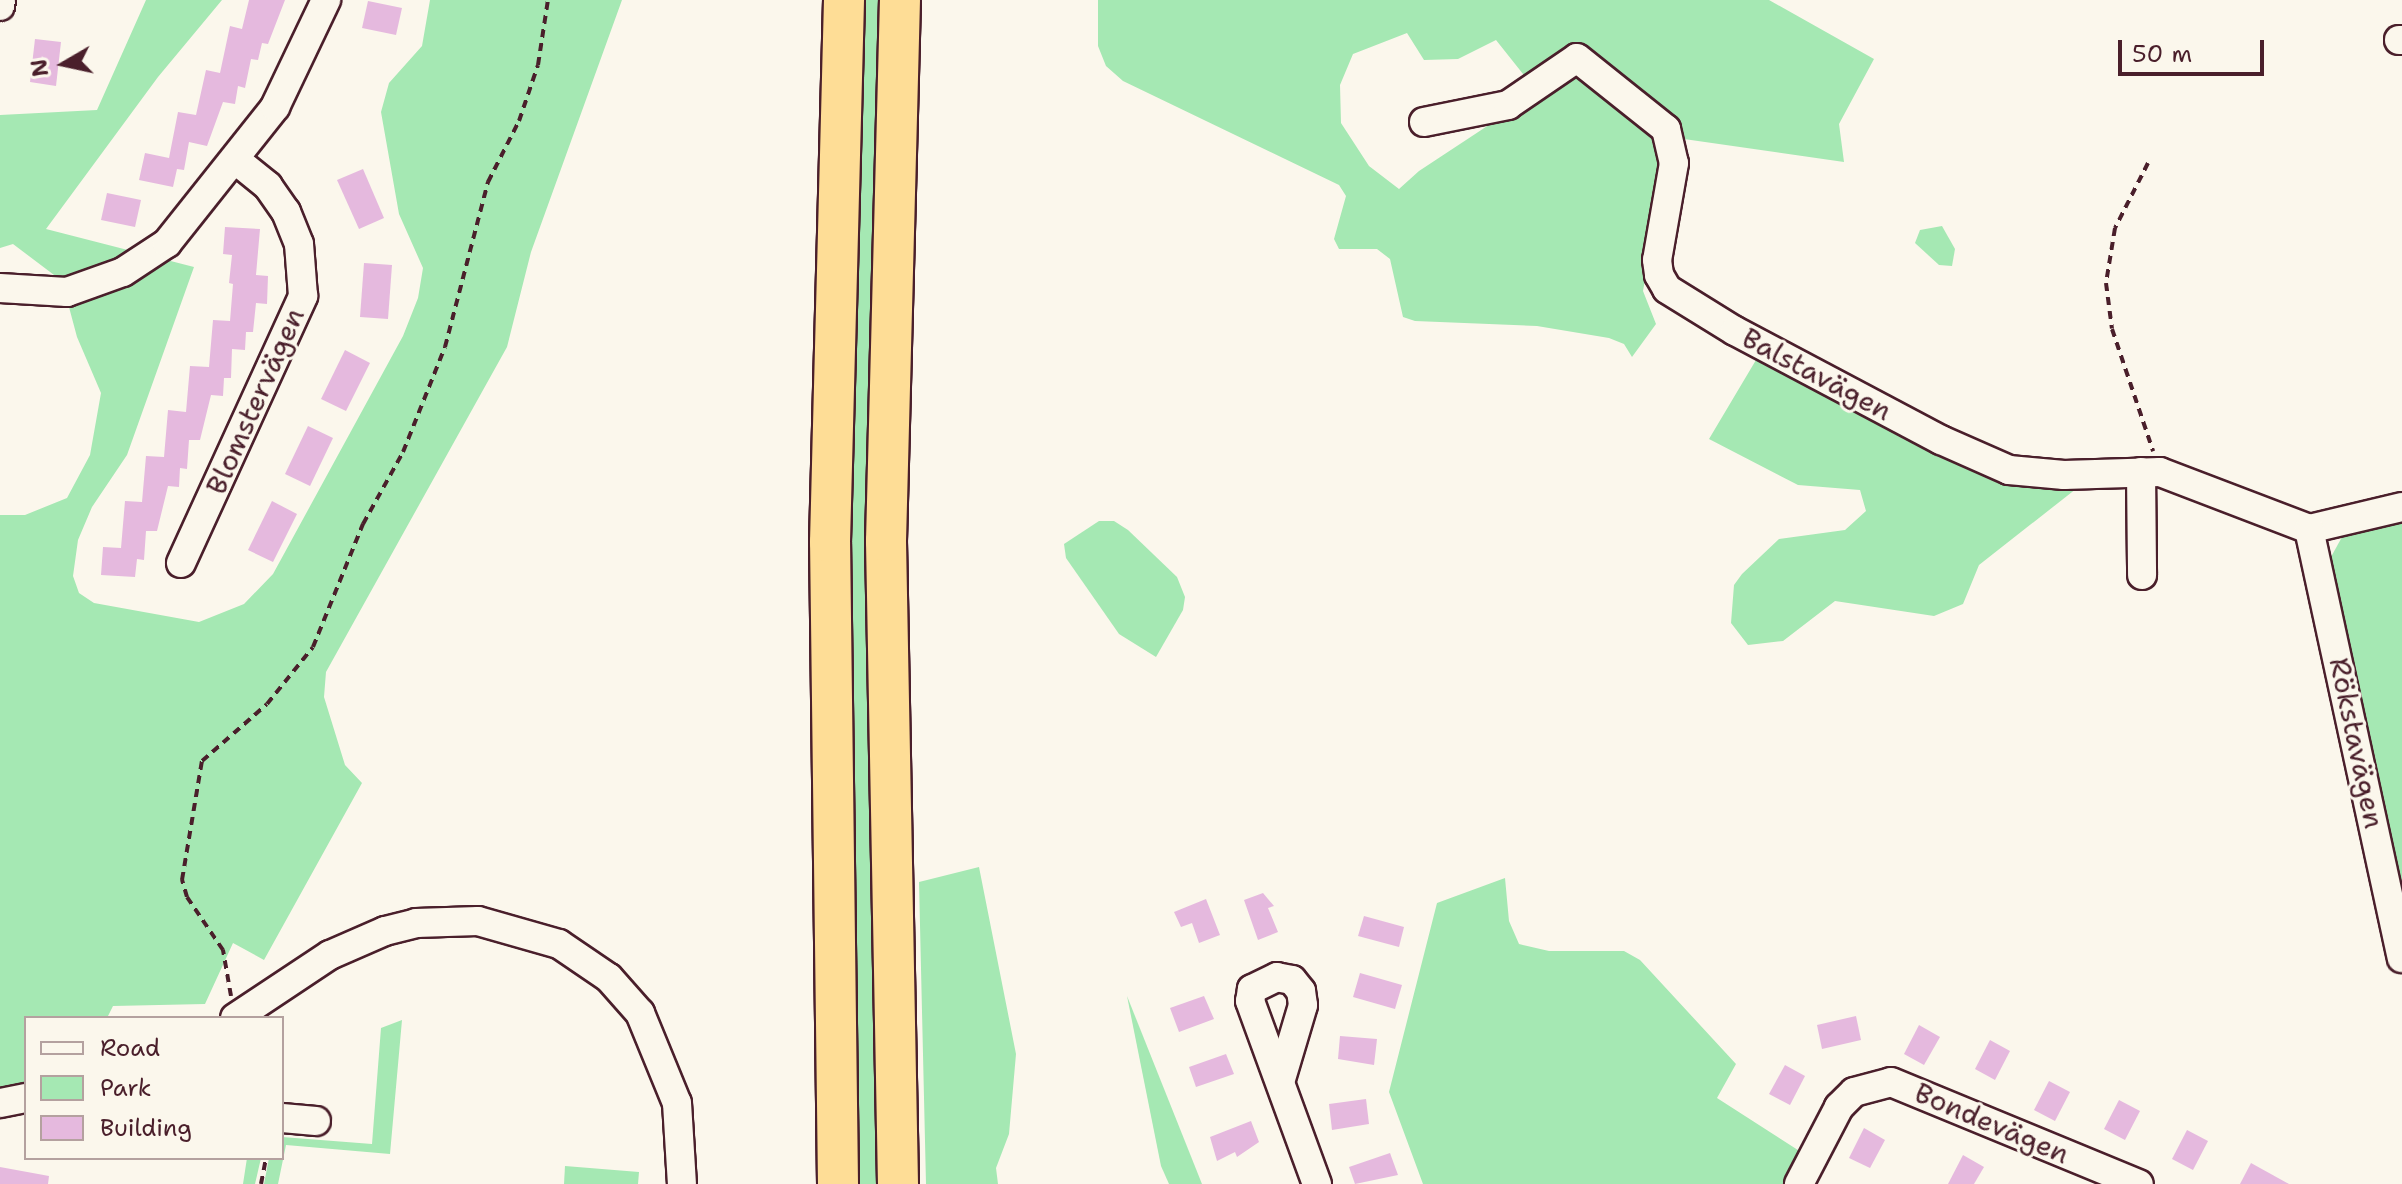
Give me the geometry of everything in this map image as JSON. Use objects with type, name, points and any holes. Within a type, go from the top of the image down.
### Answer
[{"type":"highway","points":[[838,1184],[830,542],[844,0]]},
{"type":"highway","points":[[898,1184],[886,526],[900,0]]},
{"type":"street","points":[[0,288],[67,292],[123,272],[167,243],[237,161],[275,107],[326,0]]},
{"type":"street","name":"Balstavägen","points":[[1424,122],[1508,105],[1577,58],[1656,117],[1673,142],[1674,163],[1657,260],[1667,289],[1735,331],[1981,460],[2036,474],[2150,472],[2309,529]]},
{"type":"street","name":"Blomstervägen","points":[[181,563],[303,296],[299,244],[286,212],[268,186],[237,161]]},
{"type":"street","points":[[2142,575],[2150,472]]},
{"type":"street","points":[[2309,529],[2402,507]]},
{"type":"street","name":"Rökstavägen","points":[[2309,529],[2402,958]]},
{"type":"street","points":[[234,1011],[330,955],[416,923],[478,921],[559,944],[609,978],[640,1013],[677,1103],[682,1184]]},
{"type":"street","points":[[1281,1079],[1317,1184]]},
{"type":"street","name":"Bondevägen","points":[[1799,1184],[1839,1107],[1854,1092],[1891,1082],[2139,1184]]},
{"type":"street","points":[[0,1103],[24,1098]]},
{"type":"street","points":[[284,1118],[316,1121]]},
{"type":"path","points":[[234,1011],[223,950],[187,897],[182,880],[202,761],[267,704],[313,647],[363,524],[403,452],[445,347],[488,182],[519,121],[538,65],[548,0]]},
{"type":"path","points":[[2148,163],[2115,228],[2106,283],[2112,329],[2150,472]]},
{"type":"path","points":[[261,1184],[266,1160]]},
{"type":"green space","points":[[146,0],[222,0],[158,77],[46,229],[194,267],[127,455],[92,507],[78,540],[73,576],[79,593],[94,603],[199,622],[244,604],[273,574],[403,336],[418,298],[423,268],[399,214],[381,112],[389,83],[422,46],[430,0],[622,0],[531,252],[507,347],[326,672],[324,697],[345,765],[362,783],[264,960],[233,943],[205,1004],[113,1006],[108,1016],[24,1016],[24,1084],[0,1091],[0,515],[25,515],[67,498],[90,455],[101,393],[77,337],[62,281],[13,244],[0,248],[0,115],[97,110]]},
{"type":"green space","points":[[861,0],[887,0],[883,1184],[857,1184],[846,647]]},
{"type":"green space","points":[[1098,0],[1769,0],[1874,59],[1839,124],[1844,162],[1684,139],[1578,54],[1560,52],[1527,79],[1496,40],[1458,59],[1424,60],[1407,33],[1353,54],[1340,85],[1341,123],[1369,166],[1399,189],[1419,171],[1571,71],[1662,136],[1666,162],[1643,291],[1656,324],[1632,357],[1624,344],[1609,338],[1537,326],[1415,321],[1403,317],[1390,259],[1377,249],[1339,249],[1334,239],[1346,196],[1339,185],[1123,81],[1106,66],[1098,46]]},
{"type":"green space","points":[[1942,226],[1955,249],[1952,266],[1939,265],[1915,243],[1920,230]]},
{"type":"green space","points":[[1756,360],[1967,467],[2011,481],[2081,485],[1979,565],[1963,604],[1934,616],[1835,601],[1783,641],[1748,645],[1731,623],[1734,585],[1742,574],[1779,539],[1845,530],[1866,511],[1860,490],[1798,485],[1709,439]]},
{"type":"green space","points":[[2402,515],[2402,908],[2326,566],[2342,537]]},
{"type":"green space","points":[[1099,521],[1114,521],[1128,530],[1177,577],[1185,597],[1183,610],[1156,657],[1119,634],[1066,558],[1064,544]]},
{"type":"green space","points":[[979,867],[1016,1054],[1009,1134],[996,1168],[998,1184],[926,1184],[919,882]]},
{"type":"green space","points":[[1505,878],[1509,921],[1519,944],[1549,951],[1624,951],[1640,960],[1736,1064],[1717,1098],[1801,1152],[1788,1184],[1423,1184],[1389,1092],[1437,903]]},
{"type":"green space","points":[[1127,996],[1202,1184],[1169,1184],[1161,1166]]},
{"type":"green space","points":[[402,1020],[390,1154],[286,1145],[284,1155],[284,1137],[372,1144],[381,1028]]},
{"type":"green space","points":[[247,1160],[261,1160],[255,1184],[243,1184]]},
{"type":"green space","points":[[269,1160],[283,1160],[278,1184],[264,1184]]},
{"type":"green space","points":[[565,1166],[639,1172],[638,1184],[564,1184]]},
{"type":"building","points":[[249,0],[285,0],[268,44],[262,43],[258,60],[251,59],[245,88],[238,86],[235,104],[223,102],[207,146],[189,142],[184,170],[177,169],[173,187],[139,180],[145,153],[169,158],[178,112],[196,115],[206,70],[220,73],[230,26],[242,29]]},
{"type":"building","points":[[368,1],[402,8],[396,35],[362,28]]},
{"type":"building","points":[[35,39],[61,42],[56,86],[30,82]]},
{"type":"building","points":[[363,169],[384,218],[359,229],[337,180]]},
{"type":"building","points":[[107,193],[141,200],[135,227],[101,220]]},
{"type":"building","points":[[225,227],[260,229],[256,275],[268,276],[267,304],[256,303],[253,332],[246,332],[245,350],[232,349],[231,378],[224,378],[223,396],[211,395],[200,440],[189,440],[187,469],[180,468],[179,487],[168,486],[157,531],[146,531],[144,560],[137,559],[135,577],[101,575],[103,547],[121,548],[125,501],[142,502],[146,456],[164,457],[168,410],[186,412],[190,366],[209,367],[213,320],[230,321],[232,255],[223,254]]},
{"type":"building","points":[[364,263],[392,265],[388,319],[360,317]]},
{"type":"building","points":[[345,350],[370,363],[346,411],[321,399]]},
{"type":"building","points":[[308,426],[333,438],[310,486],[285,474]]},
{"type":"building","points":[[272,501],[297,514],[273,562],[248,550]]},
{"type":"building","points":[[1263,893],[1274,906],[1268,908],[1278,932],[1258,940],[1244,900]]},
{"type":"building","points":[[1206,899],[1220,935],[1199,943],[1192,923],[1181,927],[1174,912]]},
{"type":"building","points":[[1364,916],[1404,927],[1399,947],[1358,936]]},
{"type":"building","points":[[1360,973],[1402,985],[1395,1009],[1353,997]]},
{"type":"building","points":[[1204,996],[1214,1019],[1179,1032],[1170,1008]]},
{"type":"building","points":[[1856,1016],[1861,1040],[1822,1049],[1817,1025]]},
{"type":"building","points":[[1919,1025],[1940,1037],[1924,1065],[1904,1054]]},
{"type":"building","points":[[1340,1036],[1377,1039],[1374,1065],[1338,1059]]},
{"type":"building","points":[[1990,1040],[2010,1051],[1995,1080],[1975,1069]]},
{"type":"building","points":[[1226,1054],[1234,1074],[1196,1087],[1189,1067]]},
{"type":"building","points":[[1785,1065],[1805,1076],[1790,1105],[1769,1094]]},
{"type":"building","points":[[2049,1081],[2070,1092],[2055,1121],[2034,1110]]},
{"type":"building","points":[[1366,1099],[1369,1124],[1332,1130],[1329,1104]]},
{"type":"building","points":[[2119,1100],[2140,1111],[2125,1140],[2104,1129]]},
{"type":"building","points":[[1251,1121],[1259,1142],[1237,1157],[1235,1152],[1217,1161],[1210,1137]]},
{"type":"building","points":[[1864,1128],[1885,1140],[1870,1168],[1849,1158]]},
{"type":"building","points":[[2187,1130],[2208,1141],[2193,1170],[2172,1159]]},
{"type":"building","points":[[1390,1153],[1398,1175],[1355,1184],[1349,1167]]},
{"type":"building","points":[[1963,1155],[1984,1167],[1974,1184],[1948,1184]]},
{"type":"building","points":[[2251,1163],[2289,1184],[2240,1184]]},
{"type":"building","points":[[0,1167],[49,1176],[48,1184],[0,1184]]}]
